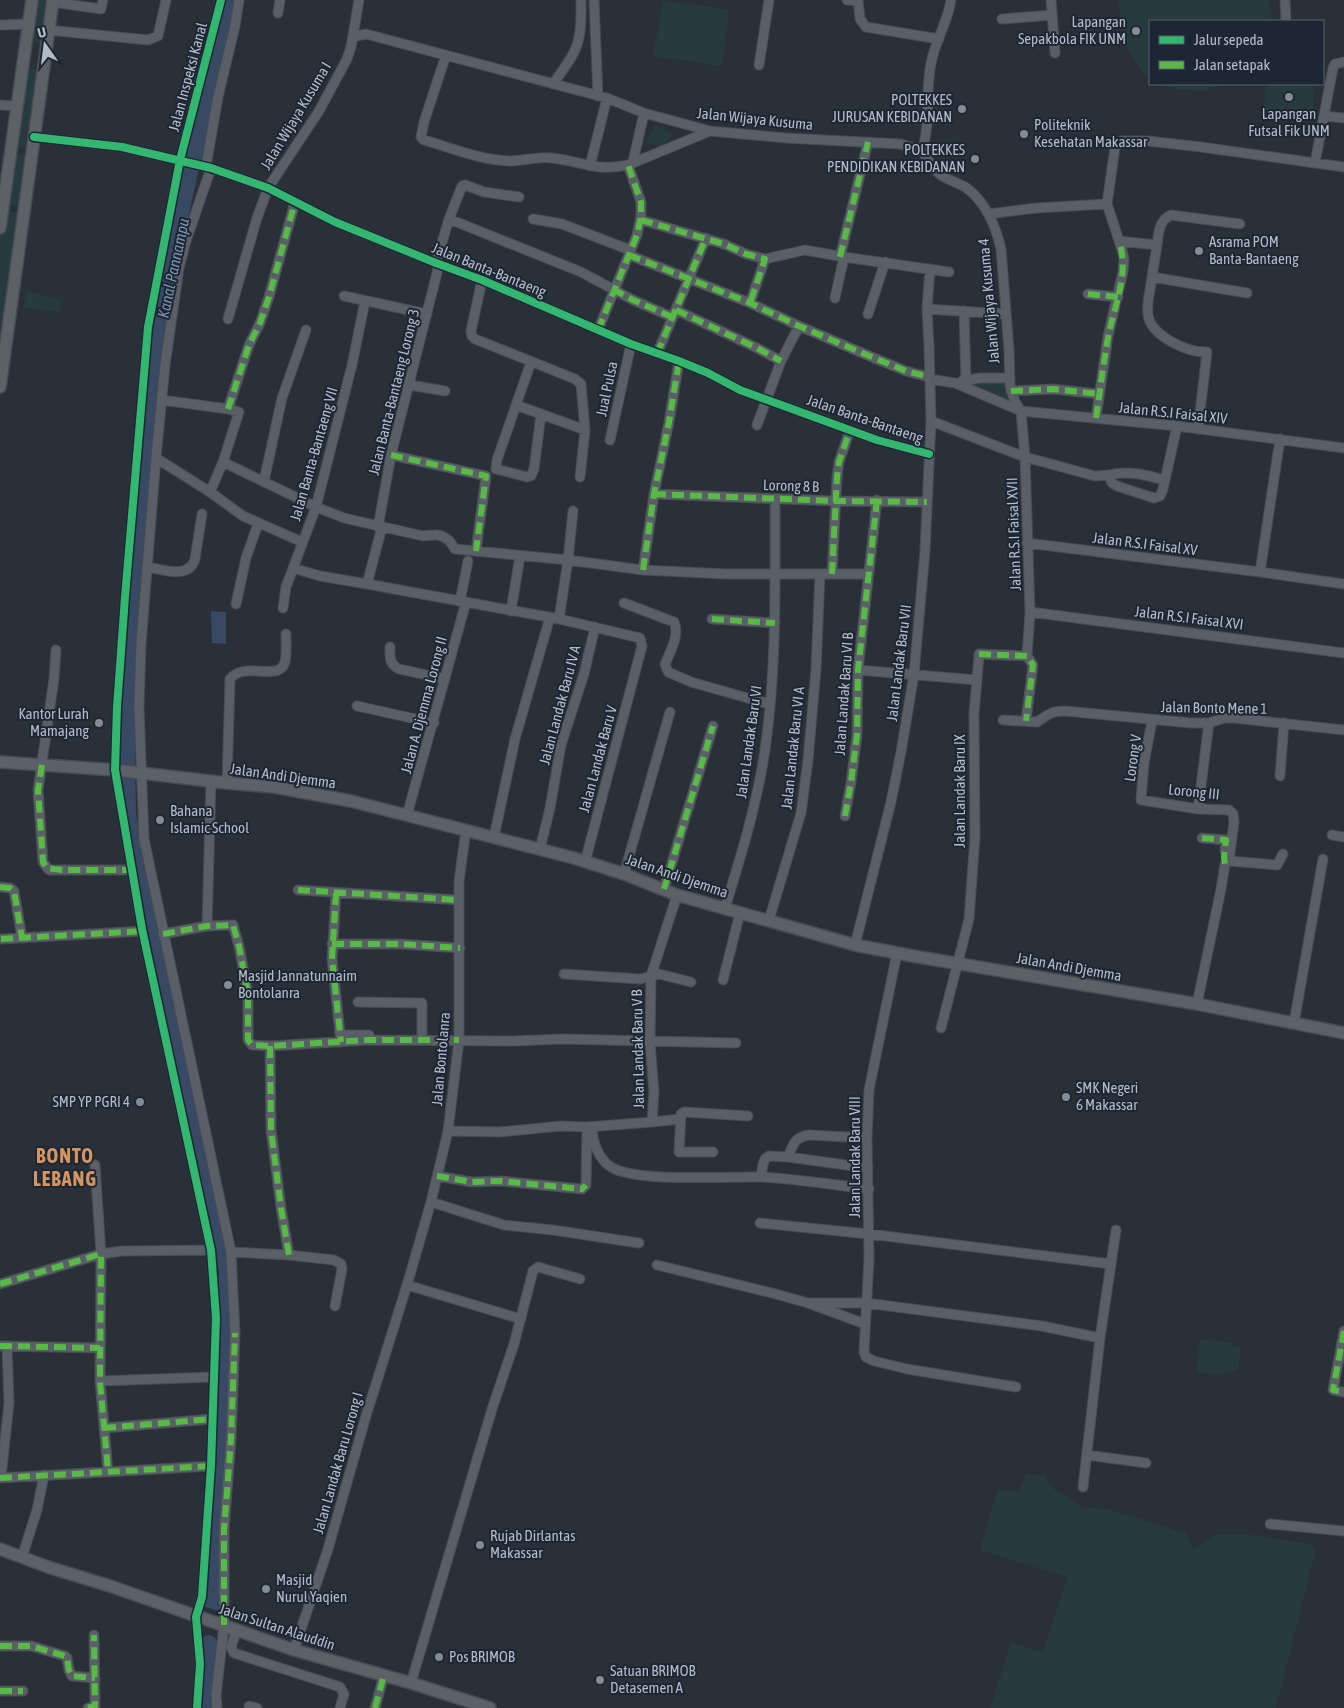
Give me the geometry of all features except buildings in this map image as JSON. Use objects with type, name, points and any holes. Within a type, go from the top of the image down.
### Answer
[{"type":"main road","points":[[0,228],[32,0]]},
{"type":"main road","points":[[0,387],[2,359],[52,1]]},
{"type":"main road","points":[[24,56],[44,58]]},
{"type":"main road","name":"Jalan Andi Djemma","points":[[0,762],[138,772],[211,782],[274,787],[310,793],[407,815],[540,849],[624,874],[677,895],[855,945],[897,954],[1197,1004],[1344,1033]]},
{"type":"main road","name":"Jalan Sultan Alauddin","points":[[0,1549],[294,1650],[411,1683],[471,1705],[490,1708]]},
{"type":"street","points":[[52,1],[101,9],[103,0]]},
{"type":"street","points":[[48,30],[148,40],[158,36],[166,0]]},
{"type":"street","name":"Jalan Inspeksi Kanal","points":[[197,1708],[200,1664],[196,1617],[202,1598],[211,1466],[216,1318],[211,1250],[143,931],[132,870],[117,770],[117,707],[148,327],[182,160],[221,0]]},
{"type":"street","points":[[217,1708],[216,1695],[224,1625],[224,1530],[231,1440],[235,1333],[231,1252],[144,839],[138,772],[141,644],[147,567],[162,400],[179,268],[206,166],[239,0]]},
{"type":"street","points":[[278,13],[280,0]]},
{"type":"street","name":"Jalan Wijaya Kusuma I","points":[[228,319],[257,218],[268,188],[319,111],[347,59],[359,0]]},
{"type":"street","points":[[553,84],[578,43],[581,0]]},
{"type":"street","points":[[590,166],[603,97],[594,0]]},
{"type":"street","points":[[759,64],[769,0]]},
{"type":"street","points":[[847,0],[858,1],[860,19],[866,27],[939,39]]},
{"type":"street","points":[[922,151],[926,133],[928,78],[933,56],[948,16],[951,0]]},
{"type":"street","points":[[1051,0],[1055,53]]},
{"type":"street","points":[[1285,0],[1286,20]]},
{"type":"street","points":[[1002,19],[1052,15]]},
{"type":"street","points":[[0,25],[28,24]]},
{"type":"street","name":"Jalan Wijaya Kusuma","points":[[353,37],[366,34],[603,97],[644,113],[710,131],[786,138],[901,144],[922,151]]},
{"type":"street","points":[[446,56],[420,133],[424,140],[468,154],[494,160],[511,161],[550,158],[601,168],[630,164],[710,131]]},
{"type":"street","points":[[1315,163],[1334,66],[1344,62]]},
{"type":"street","points":[[0,105],[17,106]]},
{"type":"street","points":[[598,330],[640,220],[640,202],[630,164],[644,113]]},
{"type":"street","points":[[1324,116],[1344,118]]},
{"type":"street","name":"Jalan Banta-Bantaeng","points":[[34,138],[122,148],[206,166],[268,188],[335,222],[482,280],[631,344],[708,373],[740,390],[877,440],[929,454]]},
{"type":"street","points":[[1096,418],[1108,336],[1118,298],[1124,259],[1107,204],[1115,147],[1122,141],[1148,141],[1344,167]]},
{"type":"street","points":[[835,298],[842,257],[868,142]]},
{"type":"street","name":"Jalan Wijaya Kusuma 4","points":[[922,151],[940,175],[968,189],[982,204],[989,214],[998,236],[1011,391]]},
{"type":"street","name":"Jalan Banta-Bantaeng Lorong 3","points":[[366,584],[380,527],[391,455],[410,385],[449,220],[460,189],[464,185],[484,192],[519,197]]},
{"type":"street","points":[[228,409],[249,345],[260,323],[269,296],[295,202]]},
{"type":"street","points":[[989,214],[1036,208],[1107,204]]},
{"type":"street","points":[[1198,429],[1207,352],[1185,348],[1174,343],[1156,330],[1150,322],[1148,308],[1156,245],[1161,223],[1164,218],[1171,215],[1240,224]]},
{"type":"street","points":[[533,219],[568,225],[689,280],[750,303],[799,326],[906,371],[955,383],[980,378],[1009,378]]},
{"type":"street","points":[[449,220],[580,272],[633,300],[674,313],[766,352],[781,361]]},
{"type":"street","points":[[640,220],[706,238],[765,259],[805,250],[950,272]]},
{"type":"street","points":[[657,354],[706,238]]},
{"type":"street","points":[[1119,241],[1156,245]]},
{"type":"street","points":[[750,303],[765,259]]},
{"type":"street","points":[[868,314],[885,262]]},
{"type":"street","name":"Jalan Landak Baru VII","points":[[855,945],[891,802],[914,674],[925,551],[931,421],[930,346],[927,309],[930,270]]},
{"type":"street","points":[[1152,276],[1247,293]]},
{"type":"street","points":[[482,280],[471,330],[472,336],[580,382],[585,430],[580,477]]},
{"type":"street","points":[[1088,294],[1118,298]]},
{"type":"street","points":[[344,296],[364,304],[384,303],[427,314]]},
{"type":"street","name":"Jalan Banta-Bantaeng VII","points":[[283,608],[283,598],[316,507],[344,399],[364,304]]},
{"type":"street","points":[[927,309],[1005,314]]},
{"type":"street","points":[[964,311],[966,380]]},
{"type":"street","points":[[757,425],[781,361],[799,326]]},
{"type":"street","points":[[264,481],[282,398],[306,330]]},
{"type":"street","name":"Jual Pulsa","points":[[610,440],[631,344]]},
{"type":"street","points":[[643,570],[654,494],[679,361]]},
{"type":"street","points":[[531,362],[496,464],[496,469],[527,477],[531,476],[534,469],[541,414]]},
{"type":"street","name":"Jalan R.S.I Faisal XIV","points":[[955,383],[1021,411],[1176,426],[1344,448]]},
{"type":"street","points":[[410,385],[445,391]]},
{"type":"street","points":[[1021,411],[1011,391],[1053,389],[1099,394]]},
{"type":"street","points":[[162,400],[228,409],[238,411],[240,414],[210,492]]},
{"type":"street","points":[[516,405],[585,430]]},
{"type":"street","name":"Jalan R.S.I Faisal XVII","points":[[1021,411],[1025,457],[1030,612],[1027,656],[1033,665],[1026,721]]},
{"type":"street","points":[[931,421],[1025,457],[1095,476],[1116,473],[1164,480]]},
{"type":"street","points":[[1109,475],[1112,483],[1117,486],[1154,498],[1160,496],[1176,426]]},
{"type":"street","points":[[832,574],[839,462],[850,430]]},
{"type":"street","points":[[1260,572],[1280,439]]},
{"type":"street","points":[[391,455],[486,476],[476,552]]},
{"type":"street","points":[[156,458],[210,492],[242,516],[302,542]]},
{"type":"street","points":[[223,462],[316,507],[344,518],[423,536],[439,535],[448,539],[456,549],[568,560],[643,570],[726,574],[868,574]]},
{"type":"street","name":"Lorong 8 B","points":[[654,494],[836,501],[927,502]]},
{"type":"street","name":"Jalan Landak Baru VI","points":[[725,908],[749,829],[766,743],[775,623],[775,499]]},
{"type":"street","name":"Jalan Landak Baru VI B","points":[[846,816],[857,736],[858,670],[877,500]]},
{"type":"street","points":[[494,837],[515,740],[554,618],[568,560],[573,511]]},
{"type":"street","points":[[147,567],[178,572],[193,566],[202,514]]},
{"type":"street","points":[[236,604],[246,558],[258,524]]},
{"type":"street","name":"Jalan R.S.I Faisal XV","points":[[1027,542],[1344,584]]},
{"type":"street","points":[[511,611],[520,556]]},
{"type":"street","name":"Jalan A. Djemma Lorong II","points":[[407,815],[445,679],[463,602],[468,561]]},
{"type":"street","points":[[293,568],[320,576],[595,627]]},
{"type":"street","name":"Jalan Landak Baru VI A","points":[[769,920],[800,813],[808,760],[816,668],[820,574]]},
{"type":"street","points":[[624,603],[674,622],[676,634],[665,664],[668,672],[691,682],[769,704]]},
{"type":"street","name":"Jalan R.S.I Faisal XVI","points":[[1030,612],[1344,653]]},
{"type":"street","points":[[712,619],[775,623]]},
{"type":"street","name":"Jalan Landak Baru V","points":[[585,862],[642,646],[640,638],[595,627]]},
{"type":"street","name":"Jalan Landak Baru IV A","points":[[540,849],[550,808],[561,744],[584,674],[595,627]]},
{"type":"street","points":[[227,783],[230,679],[242,671],[267,672],[280,669],[286,660],[286,634]]},
{"type":"street","points":[[390,647],[390,660],[394,667],[445,679]]},
{"type":"street","points":[[56,650],[54,680],[38,790],[44,862],[47,868],[62,870],[132,870]]},
{"type":"street","name":"Jalan Landak Baru IX","points":[[941,1028],[969,919],[975,837],[974,713],[979,654],[1027,656]]},
{"type":"street","points":[[858,670],[977,680]]},
{"type":"street","points":[[357,706],[434,723]]},
{"type":"street","name":"Jalan Bonto Mene 1","points":[[1003,720],[1037,722],[1043,716],[1061,711],[1190,724],[1234,718],[1344,730]]},
{"type":"street","points":[[624,874],[670,712]]},
{"type":"street","name":"Lorong V","points":[[1141,800],[1144,763],[1152,721]]},
{"type":"street","points":[[1198,809],[1208,722]]},
{"type":"street","points":[[1280,776],[1284,723]]},
{"type":"street","points":[[664,889],[713,726]]},
{"type":"street","points":[[207,926],[211,782]]},
{"type":"street","name":"Lorong III","points":[[1141,800],[1198,809],[1229,810],[1233,814],[1234,822],[1227,863]]},
{"type":"street","name":"Jalan Bontolanra","points":[[407,1285],[431,1202],[448,1131],[459,1038],[459,881],[466,830]]},
{"type":"street","points":[[1332,835],[1344,837]]},
{"type":"street","points":[[1197,1004],[1227,863],[1224,857],[1226,840],[1202,838]]},
{"type":"street","points":[[1227,863],[1277,865],[1283,854]]},
{"type":"street","points":[[1294,1023],[1323,859]]},
{"type":"street","points":[[0,887],[10,888],[14,891],[22,938]]},
{"type":"street","points":[[298,890],[459,900]]},
{"type":"street","points":[[336,893],[332,966],[342,1038]]},
{"type":"street","name":"Jalan Landak Baru V B","points":[[448,1131],[500,1132],[562,1126],[589,1127],[652,1122],[654,1092],[650,1042],[651,976],[677,895]]},
{"type":"street","points":[[723,980],[740,913]]},
{"type":"street","points":[[163,934],[207,926],[229,924],[234,927],[248,994],[249,1043],[252,1045],[270,1046],[342,1038],[422,1035],[513,1041],[562,1039],[736,1044]]},
{"type":"street","points":[[1,939],[143,931]]},
{"type":"street","points":[[332,944],[402,944],[460,948]]},
{"type":"street","name":"Jalan Landak Baru VIII","points":[[897,954],[869,1090],[867,1138],[869,1234],[864,1352],[866,1357],[874,1361],[925,1372],[1016,1387]]},
{"type":"street","points":[[564,974],[640,979],[656,974],[691,982]]},
{"type":"street","points":[[358,1002],[422,1003],[422,1035]]},
{"type":"street","points":[[342,1038],[368,1040],[459,1038]]},
{"type":"street","points":[[270,1046],[270,1130],[280,1208],[289,1255]]},
{"type":"street","points":[[713,1152],[679,1152],[681,1114],[684,1112],[748,1116]]},
{"type":"street","points":[[652,1122],[680,1119]]},
{"type":"street","points":[[437,1176],[472,1182],[501,1181],[582,1189],[586,1185],[589,1127]]},
{"type":"street","points":[[589,1127],[601,1156],[612,1167],[623,1172],[660,1176],[761,1177],[869,1189]]},
{"type":"street","points":[[788,1157],[794,1141],[801,1136],[867,1138]]},
{"type":"street","points":[[761,1177],[765,1159],[770,1156],[868,1168]]},
{"type":"street","points":[[96,1166],[101,1254],[100,1381],[108,1471]]},
{"type":"street","points":[[431,1202],[504,1225],[553,1230],[639,1243]]},
{"type":"street","points":[[760,1223],[869,1234],[1111,1264]]},
{"type":"street","points":[[1083,1487],[1100,1338],[1116,1230]]},
{"type":"street","points":[[0,1284],[101,1254],[122,1251],[211,1250]]},
{"type":"street","points":[[231,1252],[289,1255],[334,1260],[341,1264],[342,1269],[335,1306]]},
{"type":"street","points":[[657,1265],[808,1303],[865,1324]]},
{"type":"street","points":[[411,1683],[521,1319],[533,1271],[538,1268],[580,1279]]},
{"type":"street","points":[[407,1285],[521,1319]]},
{"type":"street","name":"Jalan Landak Baru Lorong I","points":[[294,1650],[328,1549],[366,1416],[407,1285]]},
{"type":"street","points":[[808,1303],[866,1303],[1042,1326],[1100,1338]]},
{"type":"street","points":[[1344,1331],[1333,1390],[1344,1392]]},
{"type":"street","points":[[100,1348],[4,1346],[9,1403],[1,1478],[211,1466]]},
{"type":"street","points":[[100,1381],[214,1377]]},
{"type":"street","points":[[104,1428],[212,1419]]},
{"type":"street","points":[[1087,1455],[1146,1463]]},
{"type":"street","points":[[22,1557],[44,1475]]},
{"type":"street","points":[[1270,1524],[1344,1531]]},
{"type":"street","points":[[237,1629],[231,1647],[234,1653],[340,1687],[344,1694],[340,1708]]},
{"type":"street","points":[[88,1708],[95,1706],[94,1635]]},
{"type":"street","points":[[0,1646],[31,1646],[64,1656],[68,1658],[69,1670],[72,1676],[95,1678]]},
{"type":"street","points":[[374,1708],[384,1675]]},
{"type":"street","points":[[0,1690],[23,1691]]},
{"type":"green space","points":[[32,0],[53,0],[46,45],[26,42]]},
{"type":"green space","points":[[663,0],[729,10],[722,66],[653,56]]},
{"type":"green space","name":"Lapangan Sepakbola FIK UNM","points":[[1118,0],[1270,0],[1271,20],[1149,20],[1149,77],[1143,74],[1123,41]]},
{"type":"green space","points":[[23,67],[43,70],[32,149],[12,146]]},
{"type":"green space","points":[[1165,85],[1221,85],[1203,91],[1174,89]]},
{"type":"green space","name":"Lapangan Futsal Fik UNM","points":[[1266,85],[1314,85],[1313,111],[1264,111]]},
{"type":"green space","points":[[655,126],[672,133],[662,148],[645,142]]},
{"type":"green space","points":[[11,153],[31,155],[24,208],[4,204]]},
{"type":"green space","points":[[3,210],[23,215],[0,347],[0,228]]},
{"type":"green space","points":[[26,291],[62,300],[59,312],[23,308]]},
{"type":"green space","points":[[981,380],[1005,381],[1011,403],[968,384]]},
{"type":"green space","points":[[1200,1339],[1231,1343],[1232,1346],[1241,1347],[1238,1369],[1218,1375],[1197,1372]]},
{"type":"green space","points":[[1026,1474],[1046,1476],[1047,1481],[1054,1489],[1083,1508],[1107,1509],[1186,1533],[1193,1549],[1214,1535],[1244,1534],[1311,1544],[1315,1552],[1276,1708],[990,1708],[1011,1643],[1043,1652],[1067,1577],[980,1550],[998,1490],[1019,1491]]},
{"type":"water","points":[[225,0],[235,0],[235,10],[177,266],[136,646],[135,760],[136,814],[227,1256],[232,1355],[218,1611],[203,1606],[218,1366],[219,1271],[129,839],[118,765],[126,622],[151,333],[186,156]]},
{"type":"water","points":[[211,611],[226,612],[226,644],[212,643]]},
{"type":"water","points":[[204,1643],[214,1645],[212,1708],[199,1708]]},
{"type":"waterway","name":"Kanal Pannampu","points":[[206,1708],[209,1643]]},
{"type":"marked path","points":[[840,257],[868,142]]},
{"type":"marked path","points":[[598,330],[637,235],[641,216],[641,202],[628,165]]},
{"type":"marked path","points":[[228,409],[249,345],[260,323],[269,297],[295,202]]},
{"type":"marked path","points":[[641,220],[724,244],[746,254],[765,259],[750,303]]},
{"type":"marked path","points":[[657,354],[706,238]]},
{"type":"marked path","points":[[1096,418],[1108,338],[1122,278],[1123,266],[1119,241]]},
{"type":"marked path","points":[[629,255],[750,303],[874,358],[906,371],[929,377]]},
{"type":"marked path","points":[[613,289],[672,317]]},
{"type":"marked path","points":[[1088,294],[1118,297]]},
{"type":"marked path","points":[[676,310],[781,361]]},
{"type":"marked path","points":[[643,570],[654,494],[679,361]]},
{"type":"marked path","points":[[1011,391],[1053,389],[1099,394]]},
{"type":"marked path","points":[[832,574],[837,477],[839,462],[850,430]]},
{"type":"marked path","points":[[391,455],[486,476],[476,551]]},
{"type":"marked path","points":[[654,494],[836,501],[927,502]]},
{"type":"marked path","points":[[845,816],[857,735],[858,670],[877,500]]},
{"type":"marked path","points":[[712,619],[775,623]]},
{"type":"marked path","points":[[979,654],[1027,656],[1033,665],[1026,721]]},
{"type":"marked path","points":[[664,889],[713,726]]},
{"type":"marked path","points":[[42,765],[38,790],[43,862],[47,868],[62,870],[132,870]]},
{"type":"marked path","points":[[1202,838],[1226,840],[1225,864]]},
{"type":"marked path","points":[[0,887],[10,888],[14,891],[22,938]]},
{"type":"marked path","points":[[298,890],[459,900]]},
{"type":"marked path","points":[[336,893],[332,959],[341,1042]]},
{"type":"marked path","points":[[163,934],[207,926],[233,925],[248,994],[248,1040],[252,1045],[270,1046],[368,1040],[459,1040]]},
{"type":"marked path","points":[[1,939],[143,931]]},
{"type":"marked path","points":[[332,944],[401,944],[460,948]]},
{"type":"marked path","points":[[270,1046],[271,1130],[289,1255]]},
{"type":"marked path","points":[[437,1176],[472,1182],[501,1181],[582,1189],[586,1185]]},
{"type":"marked path","points":[[0,1284],[101,1254],[100,1381],[108,1471]]},
{"type":"marked path","points":[[1344,1331],[1333,1390],[1344,1392]]},
{"type":"marked path","points":[[224,1625],[224,1530],[231,1440],[235,1333]]},
{"type":"marked path","points":[[0,1346],[100,1348]]},
{"type":"marked path","points":[[104,1428],[212,1419]]},
{"type":"marked path","points":[[0,1478],[211,1466]]},
{"type":"marked path","points":[[88,1708],[95,1706],[94,1635]]},
{"type":"marked path","points":[[0,1646],[31,1646],[65,1656],[72,1676],[95,1678]]},
{"type":"marked path","points":[[375,1708],[384,1675]]},
{"type":"marked path","points":[[0,1691],[23,1691]]},
{"type":"cycle path","points":[[197,1708],[200,1664],[196,1617],[202,1597],[211,1466],[216,1318],[211,1250],[142,929],[115,770],[117,707],[125,597],[148,327],[180,160],[221,0]]},
{"type":"cycle path","points":[[34,137],[122,147],[211,168],[268,188],[335,222],[482,280],[631,344],[708,373],[740,390],[877,440],[929,454]]},
{"type":"place","name":"Lapangan Sepakbola FIK UNM","points":[[1136,31]]},
{"type":"place","name":"Lapangan Futsal Fik UNM","points":[[1289,97]]},
{"type":"place","name":"POLTEKKES JURUSAN KEBIDANAN","points":[[962,109]]},
{"type":"place","name":"Politeknik Kesehatan Makassar","points":[[1024,134]]},
{"type":"place","name":"POLTEKKES PENDIDIKAN KEBIDANAN","points":[[975,159]]},
{"type":"place","name":"Asrama POM Banta-Bantaeng","points":[[1199,251]]},
{"type":"place","name":"Kantor Lurah Mamajang","points":[[99,723]]},
{"type":"place","name":"Bahana Islamic School","points":[[160,820]]},
{"type":"place","name":"Masjid Jannatunnaim Bontolanra","points":[[228,985]]},
{"type":"place","name":"SMK Negeri 6 Makassar","points":[[1066,1097]]},
{"type":"place","name":"SMP YP PGRI 4","points":[[140,1102]]},
{"type":"place","name":"Rujab Dirlantas Makassar","points":[[480,1545]]},
{"type":"place","name":"Masjid Nurul Yaqien","points":[[266,1589]]},
{"type":"place","name":"Pos BRIMOB","points":[[439,1657]]},
{"type":"place","name":"Satuan BRIMOB Detasemen A","points":[[600,1680]]},
{"type":"district","name":"BONTO LEBANG","points":[[65,1168]]}]
